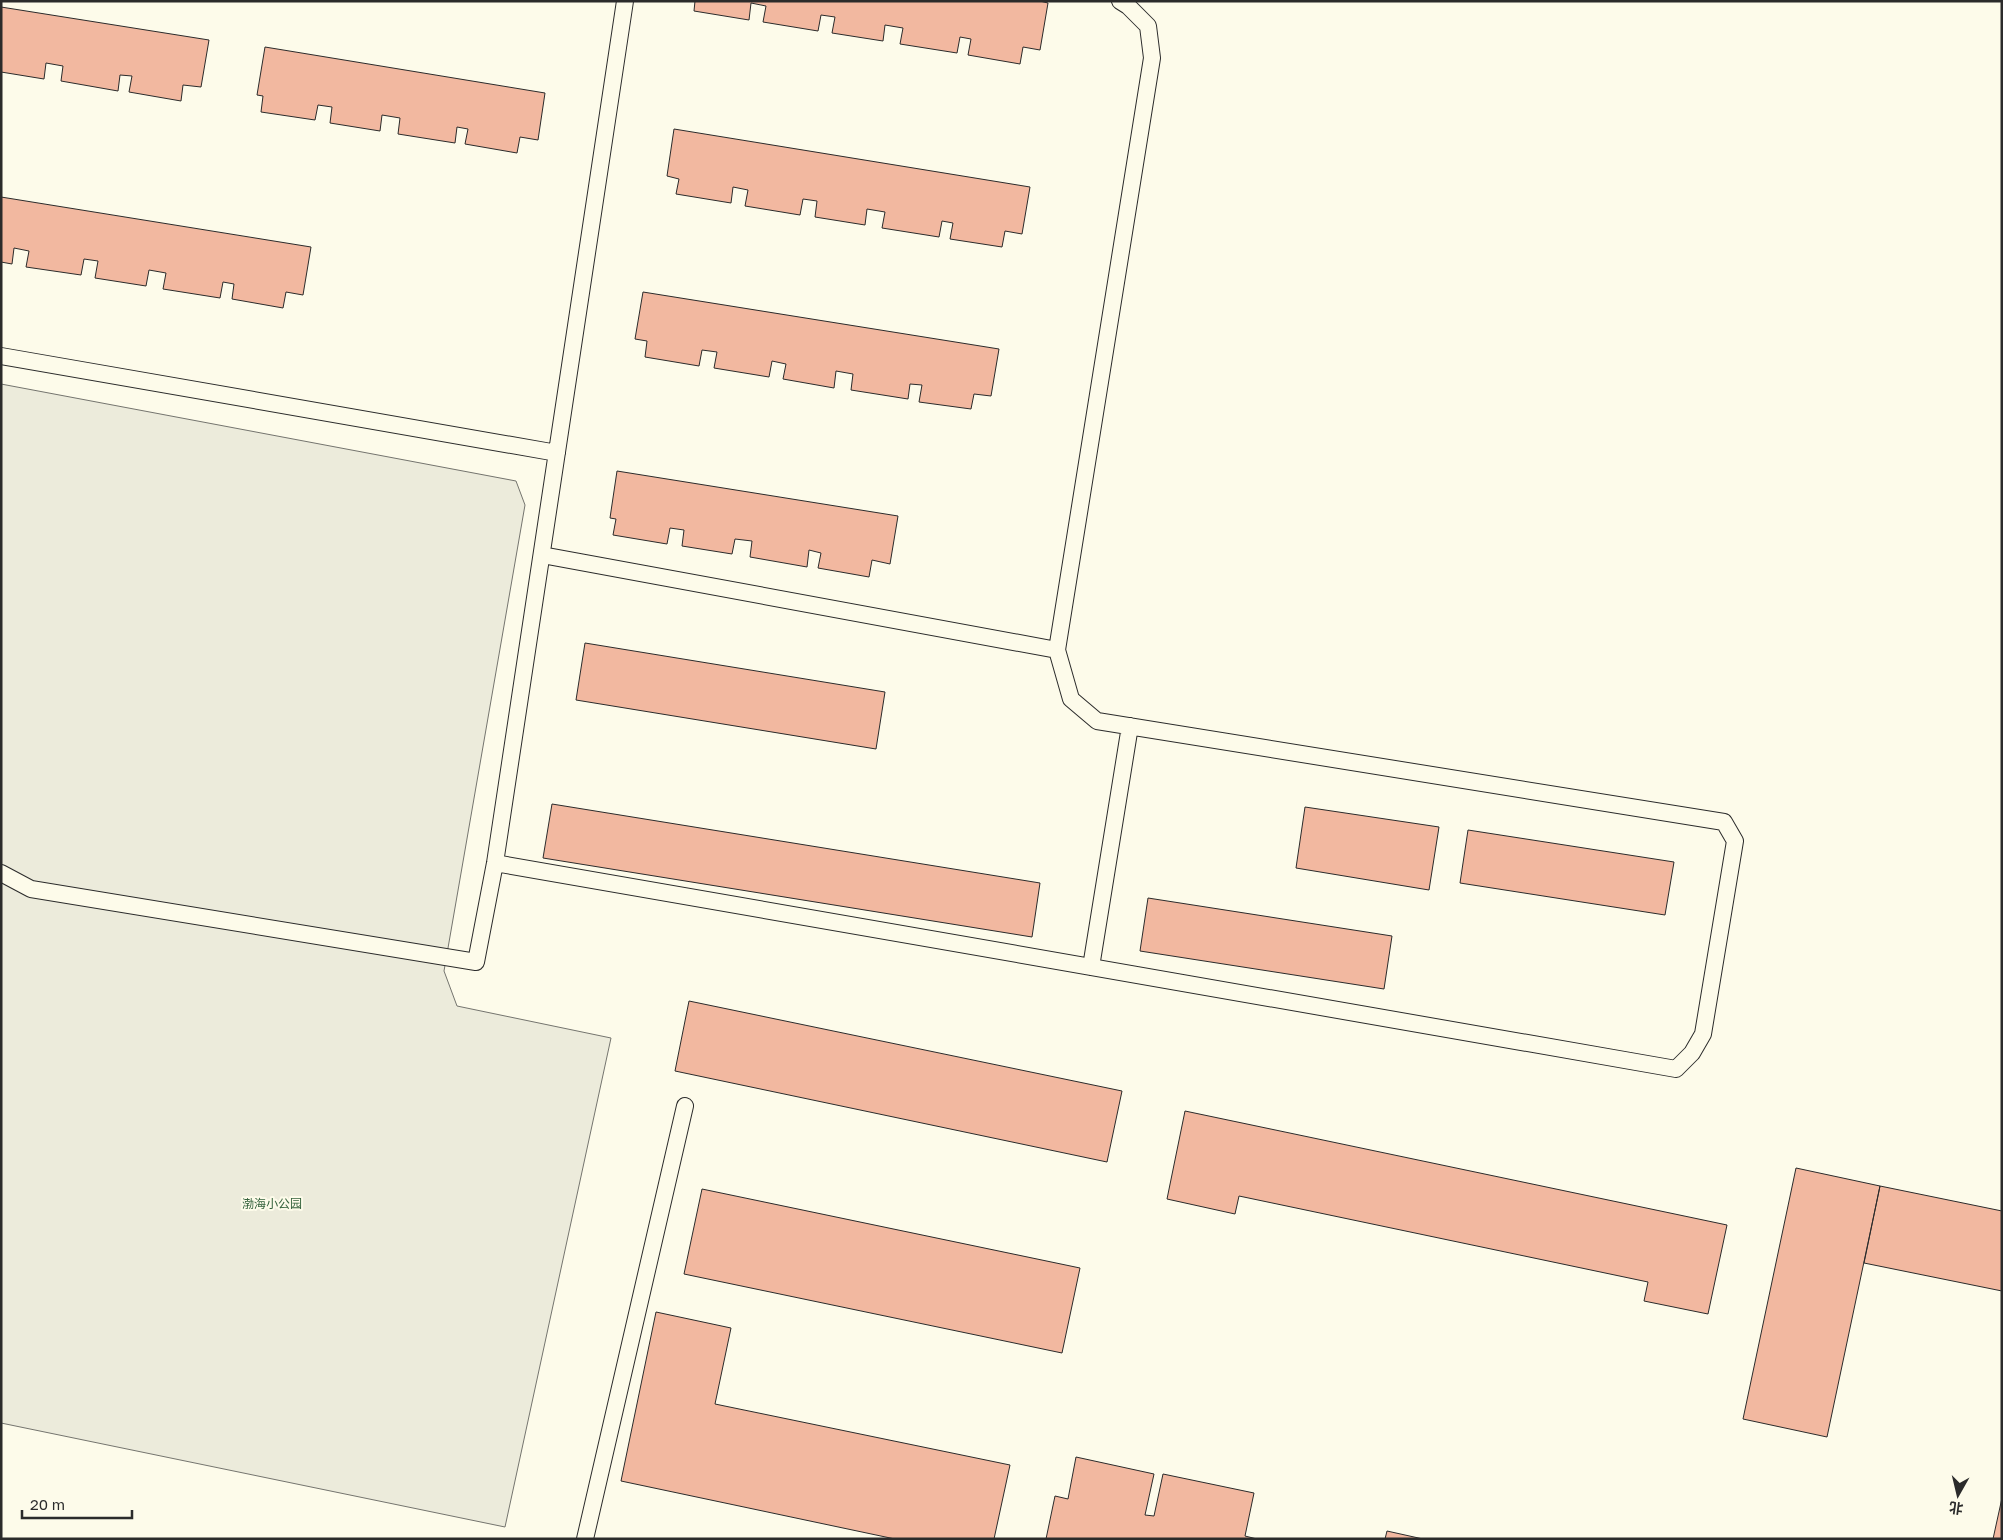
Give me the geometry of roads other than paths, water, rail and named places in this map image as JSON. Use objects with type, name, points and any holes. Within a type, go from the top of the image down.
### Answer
[{"type":"lane","points":[[1,874],[31,889],[476,962],[495,863],[625,1]]},
{"type":"lane","points":[[495,863],[1676,1069],[1692,1052],[1704,1034],[1735,840],[1724,822],[1097,721],[1071,699],[1057,650],[1152,58],[1148,26],[1128,6],[1120,1]]},
{"type":"lane","points":[[1,356],[557,453]]},
{"type":"lane","points":[[542,556],[1057,650]]},
{"type":"lane","points":[[1091,967],[1130,726]]},
{"type":"lane","points":[[589,1538],[685,1106]]},
{"type":"park label","name":"渤海小公园","points":[[272,1203]]}]
